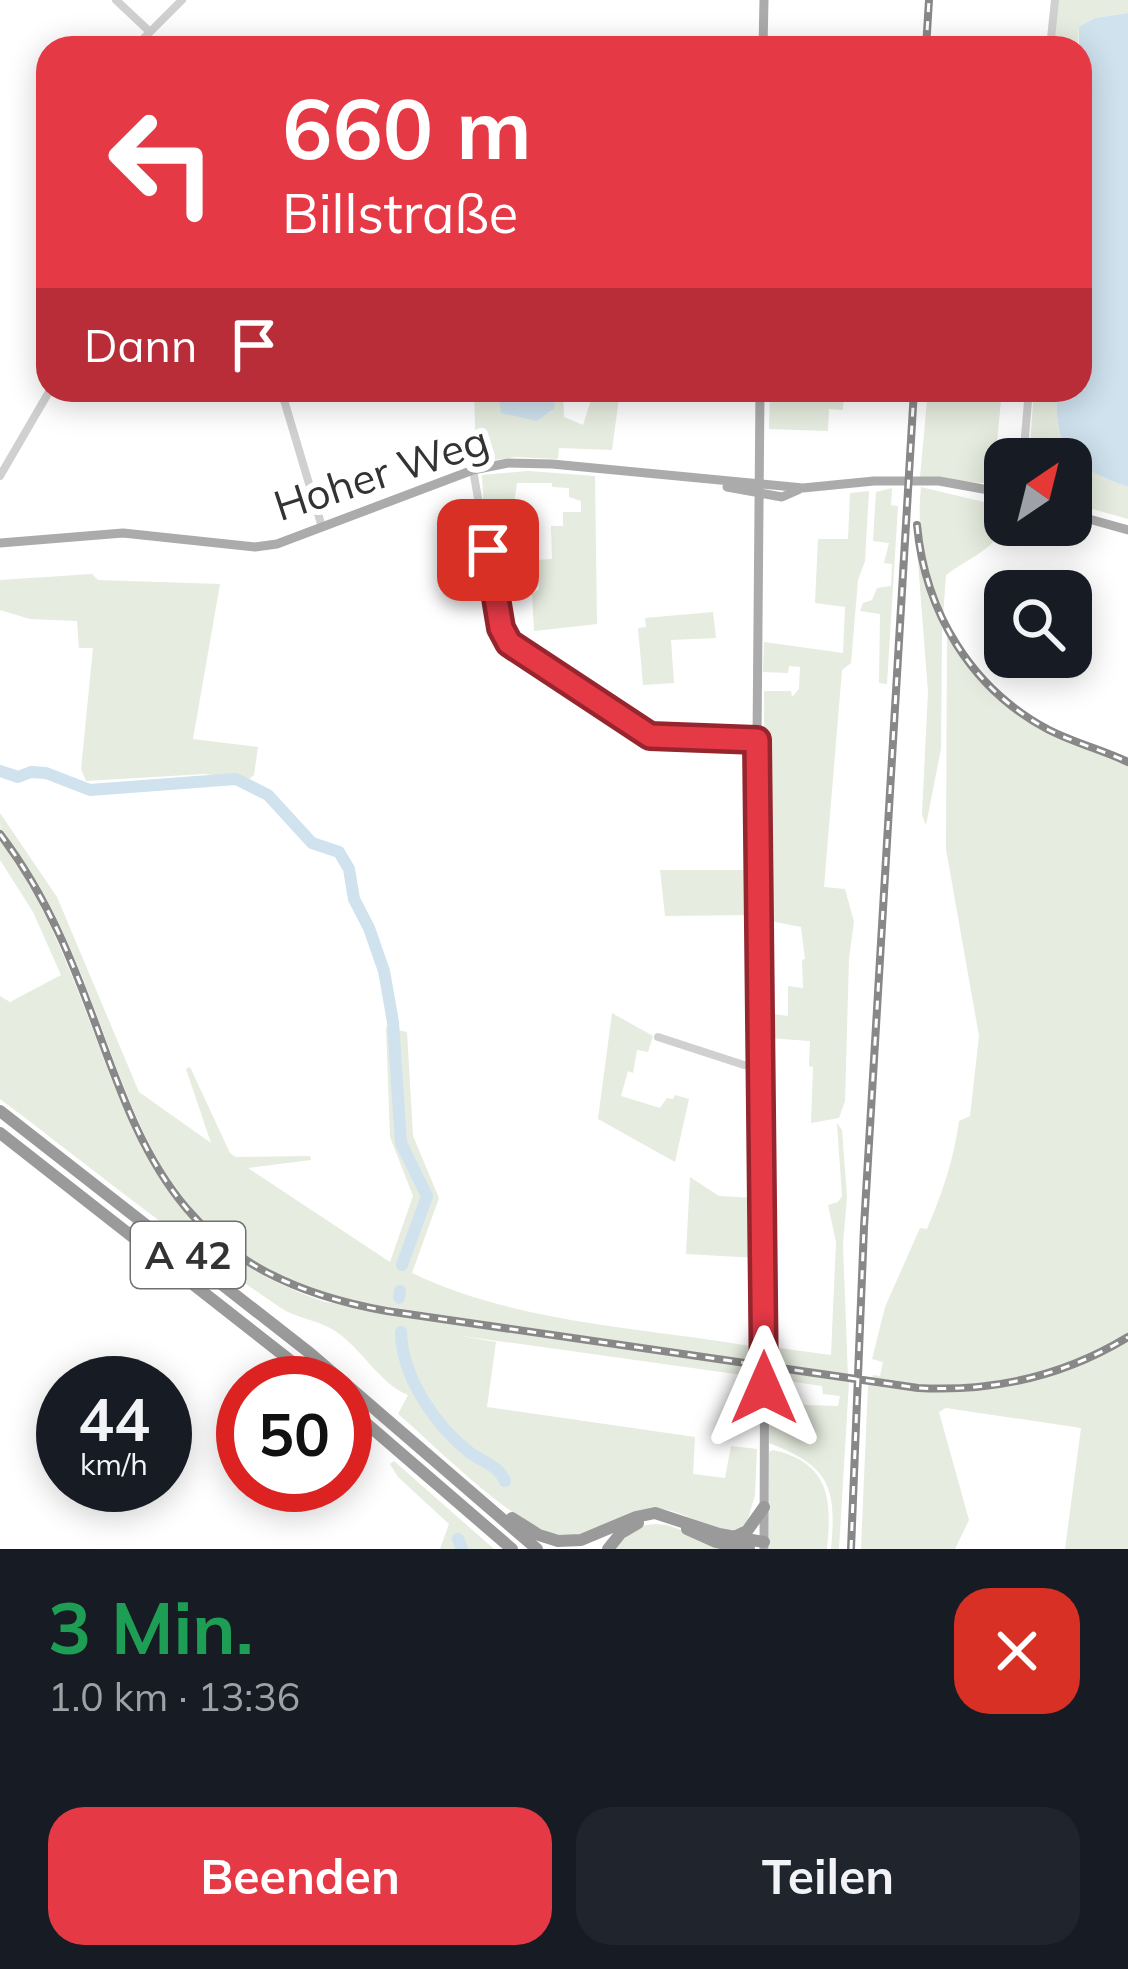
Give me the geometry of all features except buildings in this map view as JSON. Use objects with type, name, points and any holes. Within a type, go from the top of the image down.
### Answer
[{"type":"highway","name":"A 42","points":[[0,1112],[257,1310],[537,1549]]},
{"type":"highway","name":"A 42","points":[[0,1132],[286,1356]]},
{"type":"highway","points":[[372,1429],[512,1549]]},
{"type":"highway","points":[[458,1502],[499,1549]]},
{"type":"highway","points":[[490,1507],[558,1541],[580,1540],[636,1517],[656,1514],[764,1545]]},
{"type":"highway","points":[[732,1538],[746,1531],[764,1507]]},
{"type":"highway","points":[[608,1549],[629,1527],[654,1520],[716,1543],[749,1549]]},
{"type":"main road","points":[[764,0],[764,36]]},
{"type":"main road","points":[[760,402],[757,740],[764,1545]]},
{"type":"main road","name":"Hoher Weg","points":[[0,543],[123,533],[255,547],[277,544],[473,470],[534,463],[760,490]]},
{"type":"main road","points":[[760,490],[874,481],[939,481],[984,489]]},
{"type":"main road","points":[[760,526],[782,497],[803,488]]},
{"type":"main road","points":[[760,490],[782,497]]},
{"type":"main road","points":[[1092,520],[1128,530]]},
{"type":"street","points":[[116,0],[149,31]]},
{"type":"street","points":[[145,36],[182,0]]},
{"type":"street","points":[[1052,36],[1055,0]]},
{"type":"street","points":[[0,476],[43,402]]},
{"type":"street","points":[[285,402],[323,529]]},
{"type":"street","points":[[1025,438],[1028,402]]},
{"type":"street","points":[[473,470],[501,628],[509,643],[650,736],[757,740]]},
{"type":"street","points":[[658,1037],[744,1065],[761,1066]]},
{"type":"shaded area","points":[[1057,0],[1128,0],[1128,13],[1095,18],[1079,26],[1079,36],[1054,36]]},
{"type":"shaded area","points":[[474,402],[500,402],[502,413],[537,420],[552,411],[554,402],[563,402],[564,417],[583,425],[590,402],[618,402],[612,450],[559,448],[558,459],[515,457],[476,463]]},
{"type":"shaded area","points":[[770,402],[843,402],[843,410],[829,409],[828,431],[769,429]]},
{"type":"shaded area","points":[[927,402],[1001,402],[997,438],[984,438],[984,483],[920,477]]},
{"type":"shaded area","points":[[1033,402],[1057,402],[1062,438],[1031,438]]},
{"type":"shaded area","points":[[528,471],[595,476],[597,624],[534,631],[537,560],[552,559],[551,526],[563,526],[563,512],[581,512],[581,501],[569,497],[569,488],[552,487],[552,483],[517,483],[513,512],[484,512],[482,475]]},
{"type":"shaded area","points":[[1092,472],[1128,487],[1128,519],[1092,509]]},
{"type":"shaded area","points":[[921,487],[984,502],[984,546],[988,546],[946,575],[943,617],[923,553]]},
{"type":"shaded area","points":[[892,488],[891,505],[898,506],[887,684],[879,683],[880,614],[860,611],[877,588],[891,586],[892,564],[884,563],[889,543],[873,541],[876,492]]},
{"type":"shaded area","points":[[869,491],[851,663],[842,670],[824,887],[845,889],[854,922],[845,1101],[839,1118],[811,1123],[810,1041],[768,1038],[767,1013],[788,1016],[788,986],[803,988],[805,959],[801,927],[765,920],[764,691],[791,691],[792,697],[799,689],[800,667],[789,666],[788,673],[763,672],[764,642],[843,653],[845,607],[815,603],[818,539],[848,539],[850,493]]},
{"type":"shaded area","points":[[917,549],[942,626],[941,749],[926,825],[922,815],[928,692]]},
{"type":"shaded area","points":[[92,574],[98,580],[220,584],[193,739],[258,747],[254,775],[249,779],[204,774],[86,781],[81,769],[93,648],[79,648],[77,621],[30,619],[0,610],[0,580]]},
{"type":"shaded area","points":[[713,612],[716,638],[671,640],[674,683],[643,685],[638,628],[646,627],[645,618]]},
{"type":"shaded area","points":[[947,636],[982,681],[1024,718],[1128,765],[1128,1334],[1098,1351],[1036,1373],[939,1385],[872,1380],[873,1375],[880,1376],[883,1362],[872,1359],[885,1307],[920,1228],[927,1229],[938,1203],[959,1121],[970,1116],[979,1036],[946,849]]},
{"type":"shaded area","points":[[0,813],[57,897],[139,1092],[211,1143],[186,1069],[190,1067],[230,1153],[236,1157],[310,1156],[311,1160],[248,1168],[390,1262],[413,1196],[390,1137],[386,1027],[407,1032],[413,1136],[439,1198],[412,1273],[538,1314],[756,1347],[757,1362],[351,1301],[283,1278],[230,1246],[189,1206],[158,1159],[132,1107],[63,932],[33,876],[3,836]]},
{"type":"shaded area","points":[[0,841],[40,906],[122,1105],[153,1166],[194,1221],[250,1267],[325,1302],[757,1368],[757,1377],[455,1335],[496,1342],[487,1407],[695,1437],[693,1474],[725,1478],[731,1446],[757,1449],[755,1495],[746,1526],[724,1530],[658,1509],[569,1536],[529,1522],[480,1487],[398,1414],[408,1395],[372,1366],[372,1356],[362,1356],[326,1326],[287,1311],[245,1283],[0,1099],[0,996],[10,1002],[61,975],[33,912],[0,860]]},
{"type":"shaded area","points":[[660,870],[748,870],[749,915],[665,916]]},
{"type":"shaded area","points":[[612,1013],[653,1036],[648,1052],[637,1050],[633,1073],[628,1071],[621,1096],[660,1108],[675,1095],[689,1099],[675,1162],[598,1119]]},
{"type":"shaded area","points":[[837,1123],[842,1130],[847,1197],[843,1244],[848,1377],[772,1364],[772,1347],[831,1355],[836,1242],[828,1205],[842,1196]]},
{"type":"shaded area","points":[[690,1177],[719,1196],[756,1198],[758,1258],[686,1254]]},
{"type":"shaded area","points":[[1128,1339],[1128,1549],[1065,1549],[1081,1428],[946,1408],[939,1412],[969,1520],[955,1549],[861,1549],[868,1385],[936,1391],[1002,1386],[1066,1369]]},
{"type":"shaded area","points":[[769,1370],[849,1382],[839,1549],[831,1549],[832,1509],[825,1481],[805,1460],[769,1443],[768,1398],[774,1395],[775,1404],[838,1406],[840,1396],[823,1394],[822,1386],[775,1379],[772,1391]]},
{"type":"shaded area","points":[[769,1452],[806,1464],[823,1486],[829,1514],[827,1549],[769,1549]]},
{"type":"shaded area","points":[[394,1461],[494,1549],[440,1549],[449,1524],[398,1477],[390,1464]]},
{"type":"shaded area","points":[[655,1524],[734,1549],[613,1549],[639,1526]]},
{"type":"water","points":[[1128,13],[1128,487],[1092,472],[1092,438],[1062,438],[1057,411],[1057,402],[1092,402],[1092,36],[1079,36],[1079,26],[1095,18]]},
{"type":"water","points":[[500,402],[555,402],[554,409],[537,421],[501,413]]},
{"type":"waterway","points":[[0,771],[18,777],[46,773],[90,790],[236,779],[268,795],[312,843],[339,852],[384,971],[393,1022],[401,1143],[427,1196],[402,1265]]},
{"type":"waterway","points":[[399,1298],[400,1291]]},
{"type":"waterway","points":[[401,1332],[407,1366],[433,1414],[456,1441],[494,1467],[505,1481]]},
{"type":"waterway","points":[[458,1539],[462,1549]]},
{"type":"railway","points":[[927,36],[929,0]]},
{"type":"railway","points":[[851,1549],[864,1227],[913,402]]},
{"type":"railway","points":[[917,525],[930,588],[957,645],[975,670],[1021,713],[1049,730],[1128,762]]},
{"type":"railway","points":[[0,834],[46,907],[135,1125],[170,1187],[220,1241],[290,1283],[387,1311],[918,1388],[1027,1379],[1079,1362],[1128,1337]]},
{"type":"route","points":[[488,550],[501,628],[509,643],[650,736],[757,740],[764,1388]]}]
